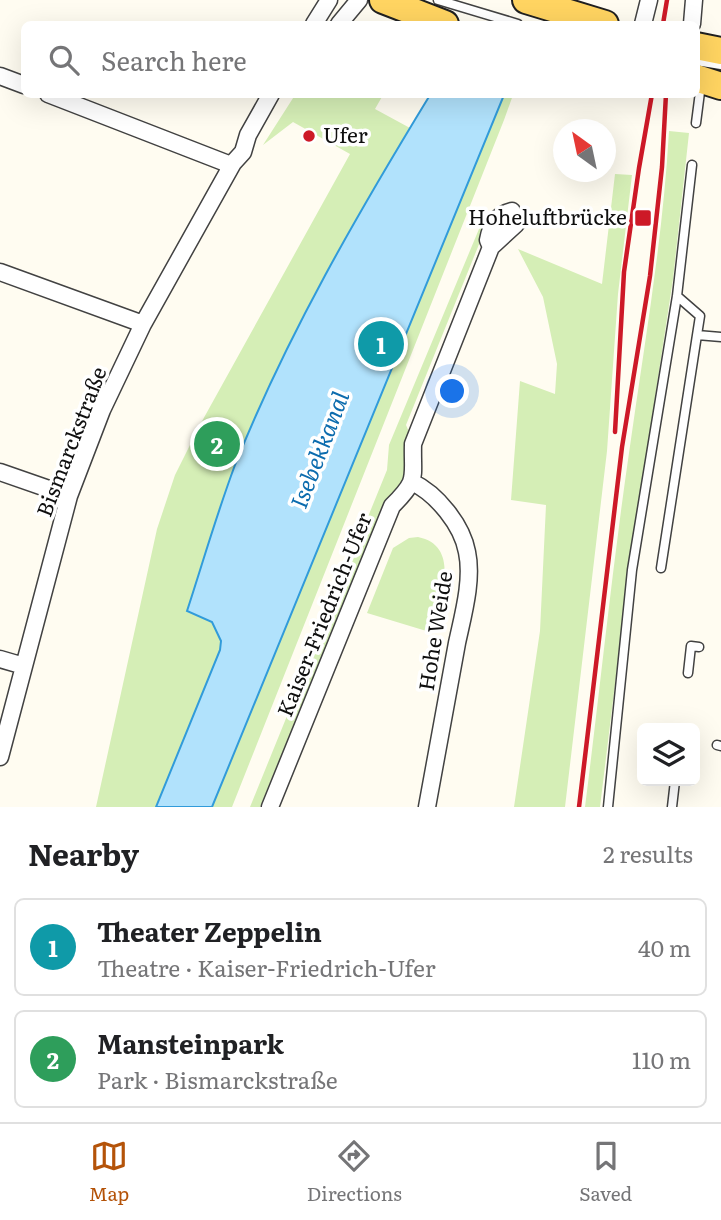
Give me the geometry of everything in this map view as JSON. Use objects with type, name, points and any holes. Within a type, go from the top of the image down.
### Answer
[{"type":"main road","points":[[383,0],[451,15]]},
{"type":"main road","points":[[536,3],[595,21]]},
{"type":"main road","points":[[700,47],[721,51]]},
{"type":"street","points":[[316,21],[329,0]]},
{"type":"street","points":[[342,21],[359,0]]},
{"type":"street","points":[[644,21],[649,0]]},
{"type":"street","points":[[692,21],[694,0]]},
{"type":"street","points":[[0,76],[21,84]]},
{"type":"street","points":[[59,98],[232,164]]},
{"type":"street","name":"Bismarckstraße","points":[[0,757],[69,496],[102,410],[143,324],[232,164],[243,152],[248,135],[269,98]]},
{"type":"street","points":[[412,482],[415,469],[412,444],[491,247]]},
{"type":"street","points":[[0,272],[143,324]]},
{"type":"street","points":[[0,472],[69,496]]},
{"type":"street","name":"Kaiser-Friedrich-Ufer","points":[[270,807],[391,506],[412,482]]},
{"type":"street","name":"Hohe Weide","points":[[412,482],[429,492],[454,523],[467,549],[469,560],[463,614],[427,807]]},
{"type":"street","points":[[0,659],[24,666]]},
{"type":"lane","points":[[438,0],[451,15],[496,21]]},
{"type":"lane","points":[[700,92],[708,74]]},
{"type":"lane","points":[[695,123],[699,98]]},
{"type":"lane","points":[[608,807],[632,570],[677,296],[692,165]]},
{"type":"lane","points":[[661,568],[700,316],[677,296]]},
{"type":"lane","points":[[697,335],[721,337]]},
{"type":"lane","points":[[688,673],[691,646],[699,647]]},
{"type":"lane","points":[[672,807],[674,786]]},
{"type":"green space","points":[[293,98],[381,98],[375,109],[410,128],[294,334],[235,466],[187,611],[212,622],[221,642],[220,650],[156,807],[96,807],[157,529],[175,475],[350,154],[293,122],[263,145]]},
{"type":"green space","points":[[503,98],[512,98],[232,807],[212,807]]},
{"type":"green space","points":[[669,131],[689,133],[673,279],[629,569],[600,807],[585,807],[617,541],[658,252]]},
{"type":"green space","points":[[616,174],[632,175],[618,294],[607,451],[565,807],[514,807],[540,631],[546,505],[511,500],[520,381],[555,394],[557,364],[543,297],[518,249],[602,284]]},
{"type":"green space","points":[[488,222],[406,425],[409,432],[405,450],[405,478],[385,501],[260,807],[250,807],[387,470],[389,445],[479,229]]},
{"type":"green space","points":[[418,537],[432,542],[440,551],[444,563],[443,591],[433,633],[367,613],[393,548],[409,538]]},
{"type":"water","name":"Isebekkanal","points":[[428,98],[503,98],[212,807],[156,807],[220,650],[221,641],[212,622],[187,611],[235,465],[277,369],[376,184]]},
{"type":"pier","points":[[468,0],[533,0],[529,21],[461,21]]},
{"type":"railway","points":[[664,21],[667,0]]},
{"type":"railway","points":[[615,432],[624,272],[651,98]]},
{"type":"railway","points":[[579,807],[622,447],[650,276],[662,167],[666,98]]},
{"type":"place","name":"Ufer","points":[[309,136]]},
{"type":"place","name":"Hoheluftbrücke","points":[[643,218]]},
{"type":"place","name":"Theater Zeppelin","points":[[381,344]]},
{"type":"place","name":"Mansteinpark","points":[[217,444]]}]
